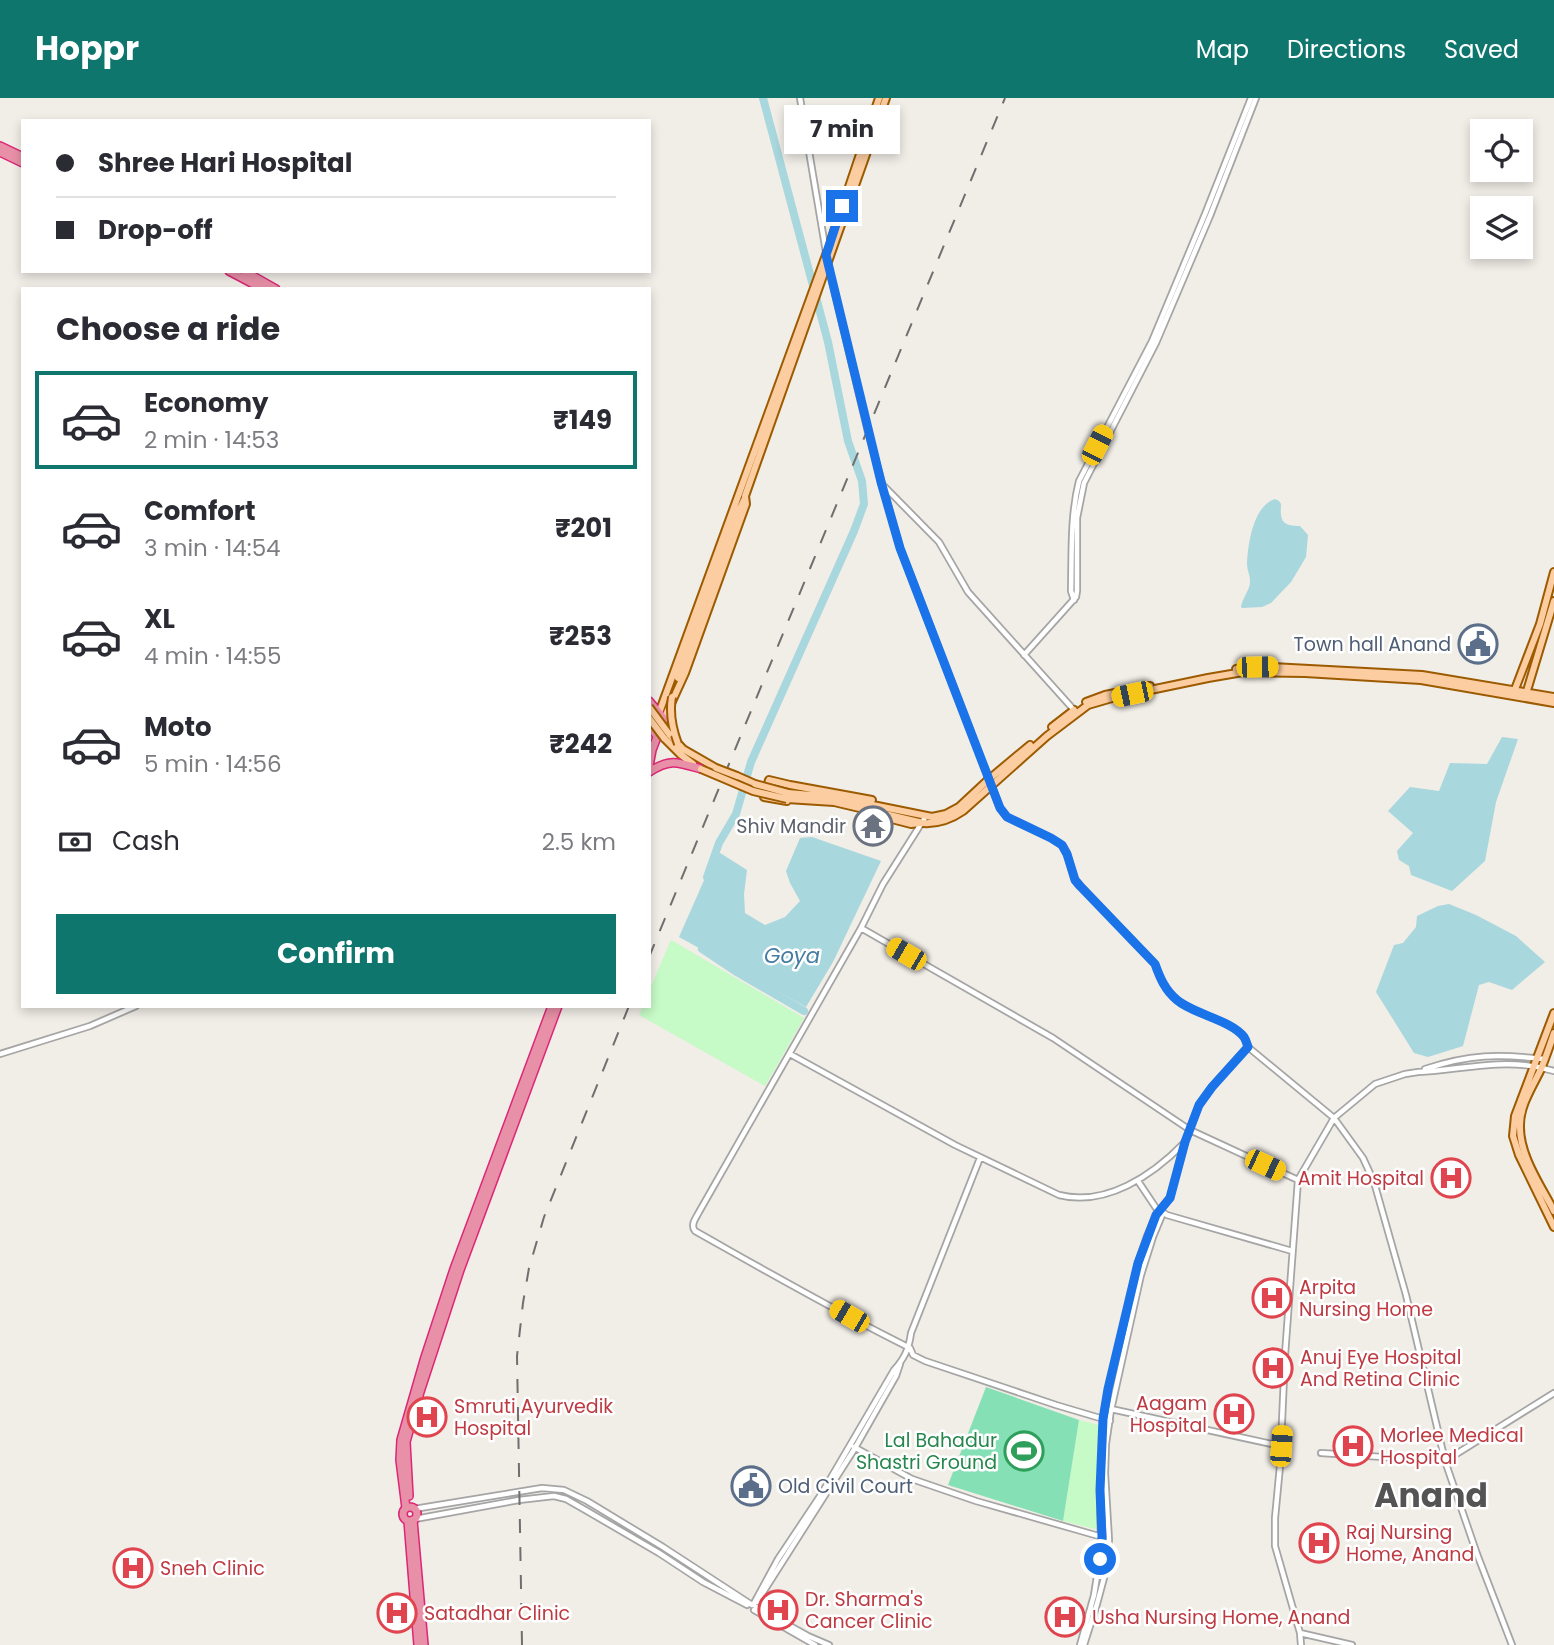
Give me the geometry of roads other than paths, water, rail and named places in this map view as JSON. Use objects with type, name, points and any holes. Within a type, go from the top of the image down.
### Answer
[{"type":"highway","points":[[0,146],[21,156]]},
{"type":"highway","points":[[0,152],[21,162]]},
{"type":"highway","points":[[233,273],[259,287]]},
{"type":"highway","points":[[248,273],[272,287]]},
{"type":"highway","points":[[651,704],[661,716],[651,755]]},
{"type":"highway","points":[[651,728],[661,716]]},
{"type":"highway","points":[[651,730],[657,736]]},
{"type":"highway","points":[[651,771],[672,762],[701,769]]},
{"type":"highway","points":[[433,1343],[454,1269],[551,1008]]},
{"type":"highway","points":[[418,1645],[412,1520],[416,1514],[410,1508],[400,1460],[401,1440],[433,1343],[557,1008]]},
{"type":"highway","points":[[410,1508],[403,1515],[404,1518],[412,1520]]},
{"type":"highway","points":[[412,1520],[424,1645]]},
{"type":"main road","points":[[827,259],[879,98]]},
{"type":"main road","points":[[661,716],[886,98]]},
{"type":"main road","points":[[678,744],[670,709],[672,697],[733,523],[746,496],[811,303]]},
{"type":"main road","points":[[661,716],[685,673],[735,537],[746,496]]},
{"type":"main road","points":[[1513,693],[1540,624],[1554,572]]},
{"type":"main road","points":[[1525,695],[1554,601]]},
{"type":"main road","points":[[651,721],[667,743],[689,762],[753,791],[924,818],[938,817],[959,807],[1059,721],[1085,703],[1116,692],[1242,668],[1272,667],[1422,675],[1525,695],[1554,697]]},
{"type":"main road","points":[[1525,695],[1554,703]]},
{"type":"main road","points":[[651,710],[670,736],[699,759],[787,796]]},
{"type":"main road","points":[[769,780],[912,808],[924,818],[911,824],[833,805],[764,797],[769,780]]},
{"type":"main road","points":[[1554,1013],[1525,1101],[1519,1129],[1530,1163],[1554,1211]]},
{"type":"main road","points":[[1554,1033],[1515,1116],[1513,1136],[1519,1155],[1554,1227]]},
{"type":"street","points":[[800,98],[827,259],[881,482],[900,548],[1000,808],[1007,817],[1062,845],[1075,880],[1155,964],[1159,978],[1178,1002],[1229,1026],[1243,1036],[1248,1047],[1334,1118],[1363,1158],[1374,1182],[1406,1295],[1445,1461],[1512,1645]]},
{"type":"street","points":[[1024,655],[1074,600],[1077,591],[1077,518],[1084,483],[1156,343],[1210,216],[1254,98]]},
{"type":"street","points":[[881,482],[939,542],[968,592],[1075,712]]},
{"type":"street","points":[[910,1348],[695,1231],[693,1224],[861,928],[883,884],[924,818]]},
{"type":"street","points":[[861,928],[1053,1038],[1190,1130],[1298,1180]]},
{"type":"street","points":[[0,1054],[90,1026],[131,1008]]},
{"type":"street","points":[[1082,1645],[1096,1586],[1102,1537],[1100,1490],[1103,1419],[1138,1263],[1151,1226],[1170,1198],[1185,1142],[1199,1105],[1248,1047]]},
{"type":"street","points":[[790,1054],[980,1158],[1059,1195],[1076,1199],[1114,1191],[1138,1181],[1170,1158],[1185,1142]]},
{"type":"street","points":[[1418,1072],[1447,1062],[1478,1056],[1525,1056],[1554,1071]]},
{"type":"street","points":[[1301,1645],[1275,1546],[1298,1180],[1334,1118],[1375,1084],[1418,1072],[1495,1063],[1540,1062]]},
{"type":"street","points":[[980,1158],[911,1334],[910,1348],[913,1355],[1110,1421]]},
{"type":"street","points":[[1138,1181],[1161,1212],[1181,1221],[1292,1251]]},
{"type":"street","points":[[1082,1645],[1104,1578],[1109,1540],[1105,1473],[1111,1409],[1141,1275],[1161,1212]]},
{"type":"street","points":[[753,1606],[778,1559],[853,1446],[894,1370],[910,1348]]},
{"type":"street","points":[[1321,1454],[1445,1461],[1554,1393]]},
{"type":"street","points":[[1105,1408],[1281,1446]]},
{"type":"street","points":[[853,1446],[912,1479],[976,1501],[1102,1537]]},
{"type":"street","points":[[410,1508],[542,1488],[564,1490],[663,1547],[815,1645]]},
{"type":"street","points":[[412,1520],[519,1500],[554,1496],[566,1499],[703,1582],[829,1645]]},
{"type":"street","points":[[1300,1633],[1352,1645]]},
{"type":"water","points":[[1275,499],[1281,504],[1283,521],[1289,525],[1300,526],[1308,535],[1306,557],[1291,582],[1271,603],[1262,607],[1242,608],[1250,583],[1247,564],[1253,527],[1261,509]]},
{"type":"water","points":[[1502,737],[1518,739],[1496,802],[1485,861],[1452,891],[1411,875],[1409,866],[1399,860],[1397,851],[1413,833],[1388,811],[1410,787],[1439,791],[1450,763],[1487,764]]},
{"type":"water","name":"Goya","points":[[812,837],[881,861],[833,962],[806,1007],[679,937],[717,851],[747,870],[745,913],[765,925],[785,917],[800,901],[786,871],[800,838]]},
{"type":"water","points":[[1449,904],[1516,936],[1545,962],[1512,990],[1489,982],[1479,985],[1463,1046],[1428,1057],[1414,1053],[1376,992],[1394,945],[1403,943],[1416,927],[1417,916]]},
{"type":"waterway","points":[[707,877],[719,843],[736,814],[751,762],[864,504],[862,481],[848,441],[828,342],[763,98]]},
{"type":"waterway","points":[[702,949],[804,1011]]},
{"type":"railway","points":[[651,952],[1005,98]]},
{"type":"railway","points":[[522,1645],[517,1356],[523,1303],[529,1268],[544,1217],[628,1008]]},
{"type":"place","name":"Town hall Anand","points":[[1478,644]]},
{"type":"place","name":"Shiv Mandir","points":[[873,826]]},
{"type":"place","name":"Amit Hospital","points":[[1451,1178]]},
{"type":"place","name":"Arpita Nursing Home","points":[[1272,1298]]},
{"type":"place","name":"Anuj Eye Hospital And Retina Clinic","points":[[1273,1368]]},
{"type":"place","name":"Aagam Hospital","points":[[1234,1414]]},
{"type":"place","name":"Smruti Ayurvedik Hospital","points":[[427,1417]]},
{"type":"place","name":"Morlee Medical Hospital","points":[[1353,1446]]},
{"type":"place","name":"Lal Bahadur Shastri Ground","points":[[1024,1451]]},
{"type":"place","name":"Old Civil Court","points":[[751,1486]]},
{"type":"place","name":"Raj Nursing Home, Anand","points":[[1319,1543]]},
{"type":"place","name":"Sneh Clinic","points":[[133,1568]]},
{"type":"place","name":"Dr. Sharma's Cancer Clinic","points":[[778,1610]]},
{"type":"place","name":"Satadhar Clinic","points":[[397,1613]]},
{"type":"place","name":"Usha Nursing Home, Anand","points":[[1065,1617]]},
{"type":"district","name":"Anand","points":[[1431,1495]]}]
